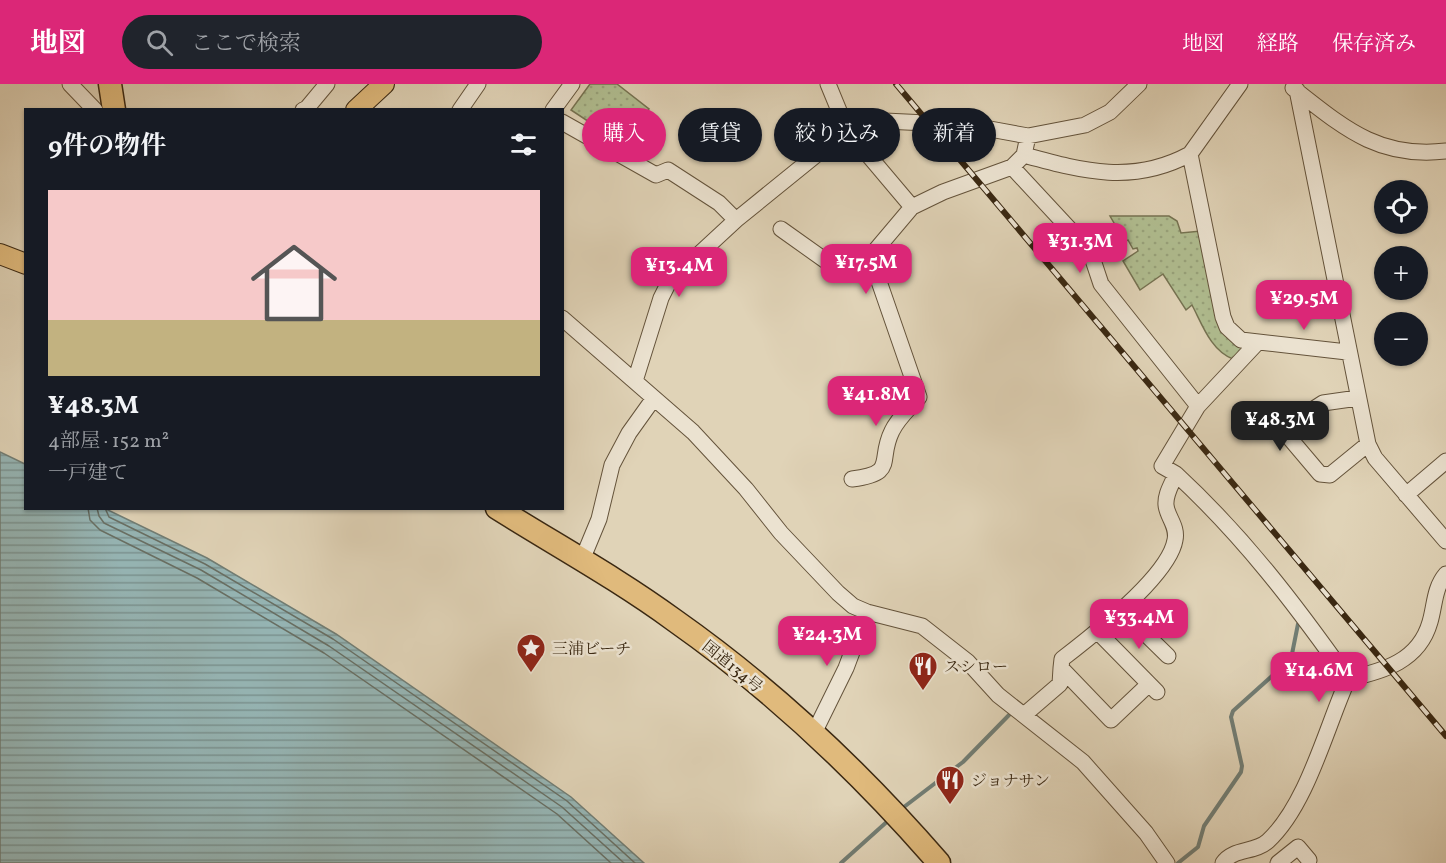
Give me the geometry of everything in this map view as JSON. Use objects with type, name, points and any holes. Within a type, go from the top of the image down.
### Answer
[{"type":"highway","points":[[110,84],[114,108]]},
{"type":"highway","name":"国道134号","points":[[500,510],[675,620],[814,733],[887,804],[939,863]]},
{"type":"main road","points":[[358,108],[384,84]]},
{"type":"main road","points":[[0,254],[24,263]]},
{"type":"street","points":[[70,84],[92,108]]},
{"type":"street","points":[[305,108],[327,84]]},
{"type":"street","points":[[461,108],[478,84]]},
{"type":"street","points":[[554,108],[572,84]]},
{"type":"street","points":[[828,84],[838,108]]},
{"type":"street","points":[[900,122],[968,125],[1028,136],[1085,125],[1110,112],[1139,84]]},
{"type":"street","points":[[1024,155],[1084,172],[1134,172],[1168,166],[1190,154],[1240,84]]},
{"type":"street","points":[[1293,87],[1344,128],[1366,140],[1407,152],[1446,151]]},
{"type":"street","points":[[1293,87],[1368,444],[1375,458],[1446,541]]},
{"type":"street","points":[[564,123],[656,176],[668,170],[719,203],[736,220]]},
{"type":"street","points":[[852,479],[873,476],[881,470],[892,431],[919,397],[872,259],[874,252],[912,207],[943,192],[1012,167],[1024,155],[1028,136]]},
{"type":"street","points":[[1190,154],[1223,317],[1227,327],[1241,340],[1347,352]]},
{"type":"street","points":[[635,381],[661,298],[669,282],[736,220],[808,162]]},
{"type":"street","points":[[875,162],[912,207]]},
{"type":"street","points":[[1012,167],[1090,251],[1101,284],[1198,406]]},
{"type":"street","points":[[781,229],[833,267],[872,259]]},
{"type":"street","points":[[564,320],[693,432],[746,489],[781,533],[838,593],[853,606],[867,612],[922,626],[968,662],[998,695],[1083,762],[1146,833],[1167,863]]},
{"type":"street","points":[[1257,343],[1198,406],[1162,466],[1176,474],[1221,516],[1267,568],[1348,679]]},
{"type":"street","points":[[582,560],[600,519],[612,465],[629,433],[654,398]]},
{"type":"street","points":[[1358,398],[1323,403],[1289,425],[1287,435],[1320,474],[1330,475],[1368,444]]},
{"type":"street","points":[[1406,495],[1446,461]]},
{"type":"street","points":[[1024,715],[1060,684],[1062,659],[1098,632],[1147,585],[1172,551],[1176,538],[1175,526],[1166,507],[1167,495],[1176,474]]},
{"type":"street","points":[[1348,679],[1383,672],[1415,651],[1426,632],[1436,592],[1446,574]]},
{"type":"street","points":[[1120,609],[1168,656]]},
{"type":"street","points":[[814,733],[846,668],[867,612]]},
{"type":"street","points":[[1061,668],[1111,720],[1153,688],[1098,632]]},
{"type":"street","points":[[1223,863],[1233,854],[1267,841],[1298,803],[1348,679]]},
{"type":"street","points":[[1267,841],[1273,849],[1277,863],[1298,847],[1309,860]]},
{"type":"green space","points":[[590,84],[617,84],[648,108],[582,108],[582,117],[571,110]]},
{"type":"green space","points":[[1110,216],[1169,216],[1177,221],[1181,233],[1201,231],[1217,314],[1245,346],[1233,359],[1225,355],[1213,343],[1192,305],[1186,310],[1163,274],[1140,290],[1123,261],[1138,251],[1137,248],[1133,249],[1128,240],[1125,242]]},
{"type":"water","points":[[0,452],[24,464],[24,510],[108,510],[207,558],[336,634],[571,797],[644,863],[0,863]]},
{"type":"waterway","points":[[1178,863],[1198,847],[1204,826],[1241,772],[1242,766],[1231,717],[1233,711],[1291,659],[1298,624]]},
{"type":"waterway","points":[[900,810],[963,762],[1010,714]]},
{"type":"waterway","points":[[841,863],[890,819]]},
{"type":"railway","points":[[896,84],[1446,736]]},
{"type":"place","name":"三浦ビーチ","points":[[531,674]]},
{"type":"place","name":"スシロー","points":[[923,692]]},
{"type":"place","name":"ジョナサン","points":[[950,806]]}]
